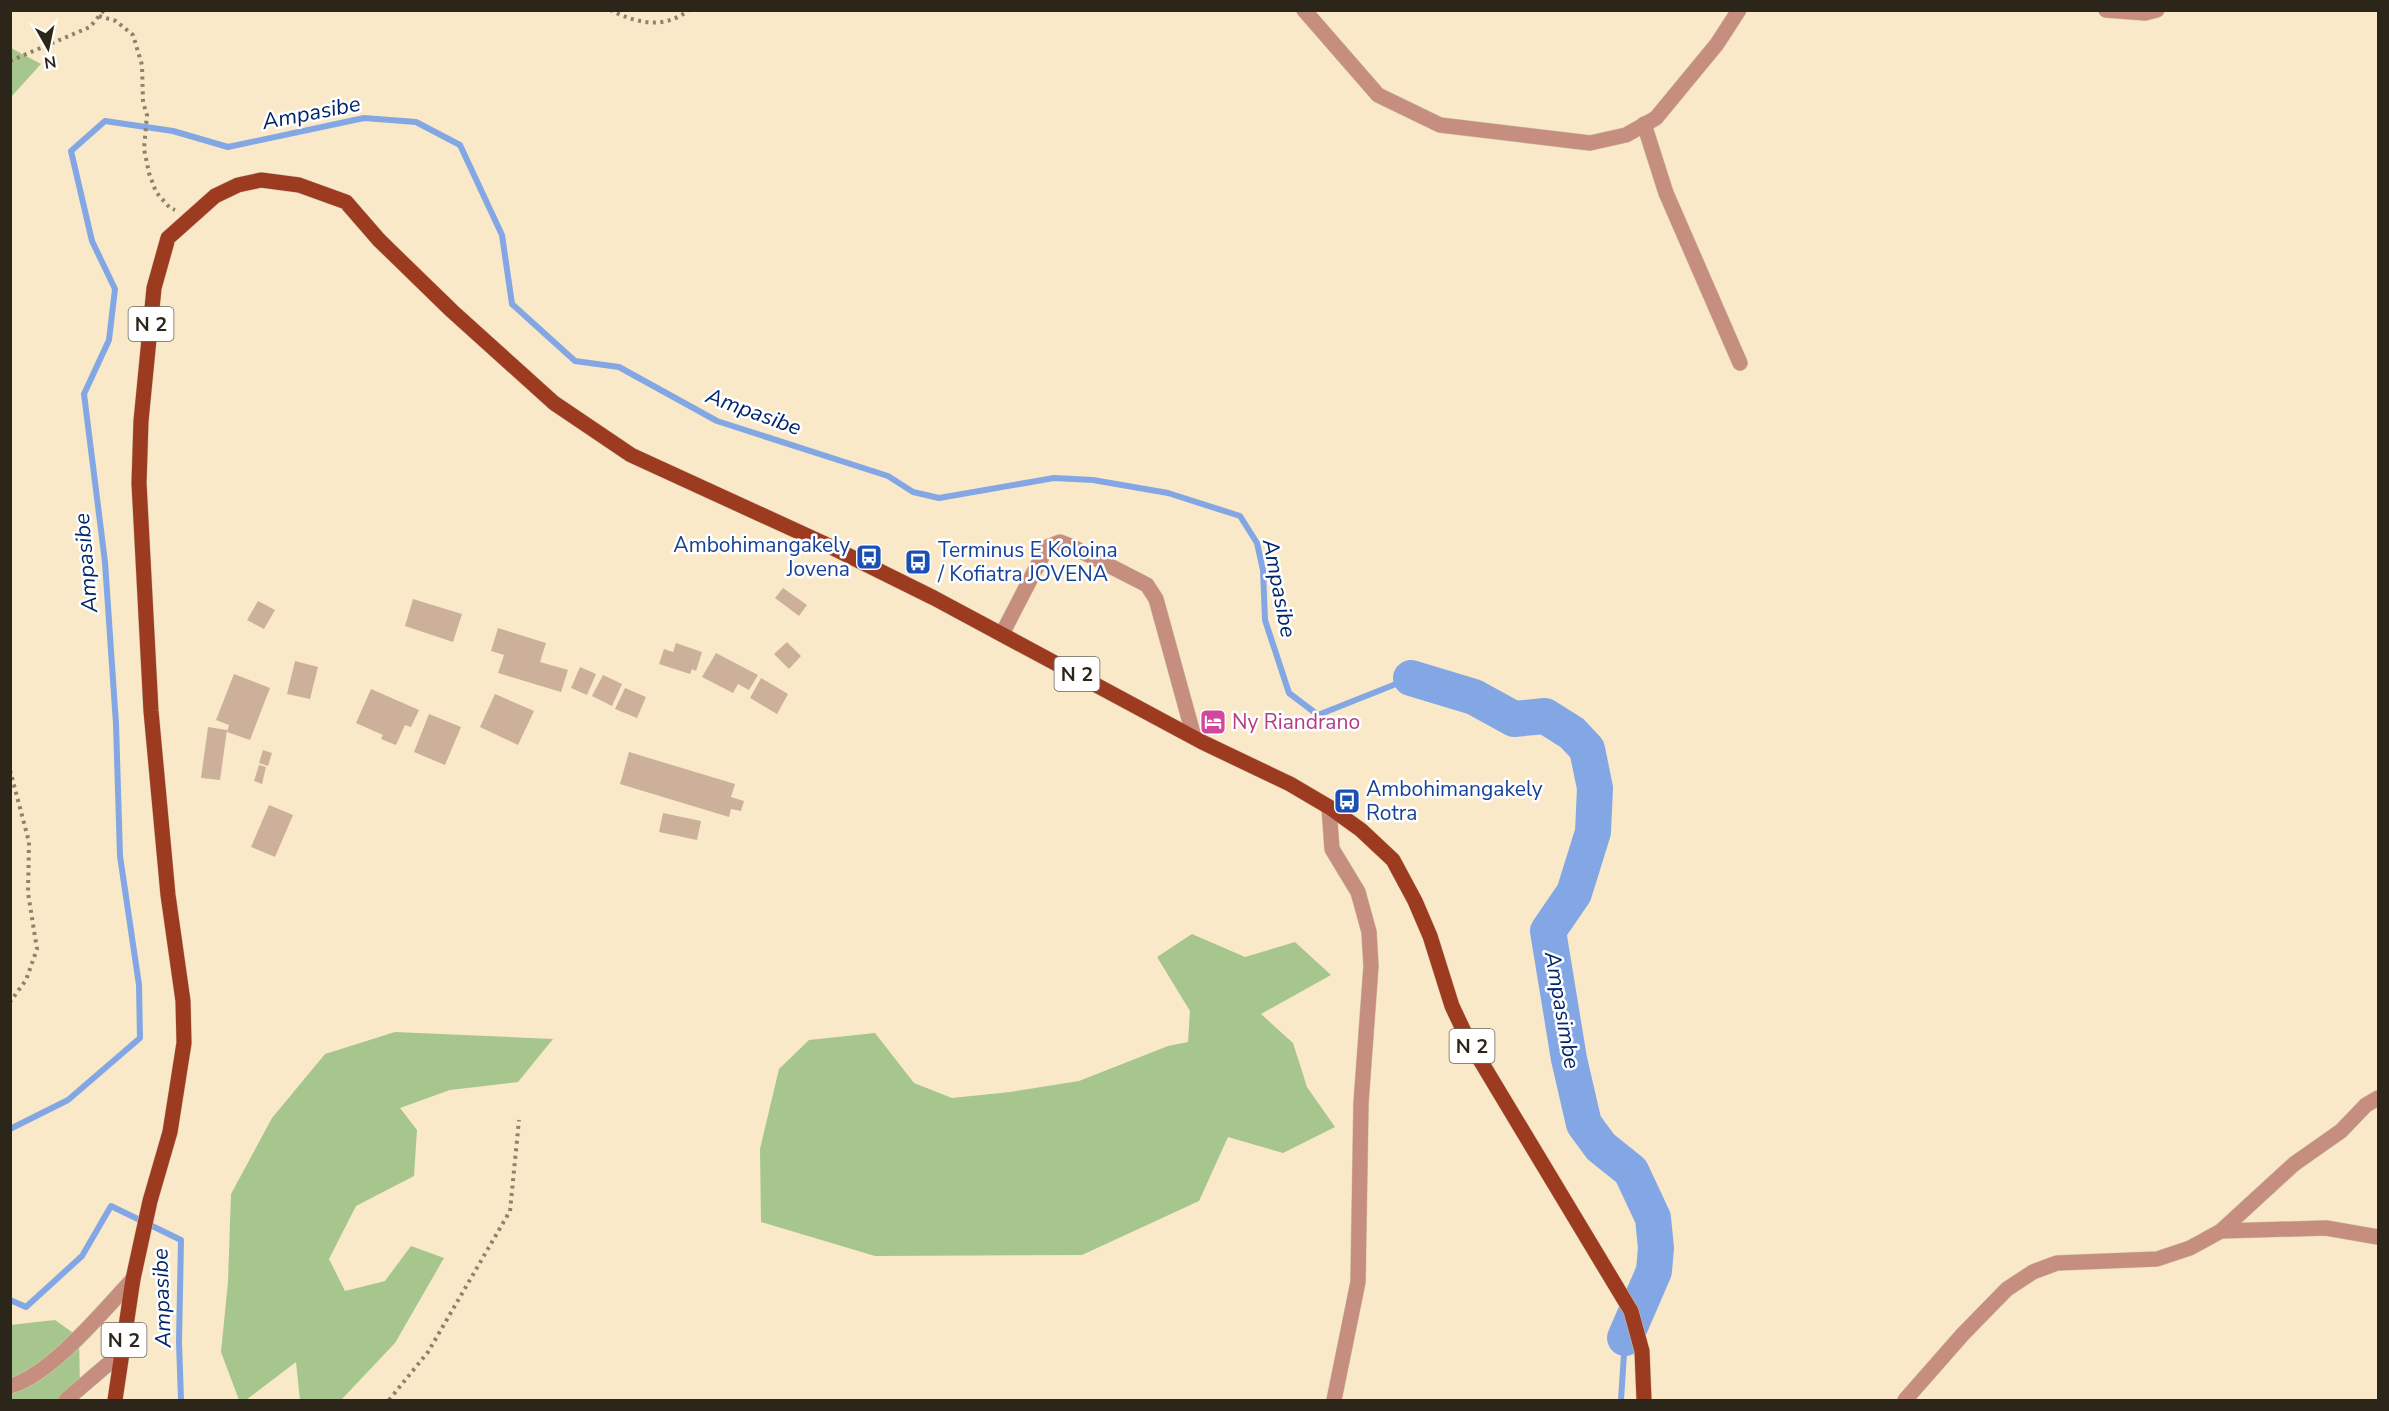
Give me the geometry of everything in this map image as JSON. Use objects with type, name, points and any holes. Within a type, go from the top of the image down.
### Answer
[{"type":"main road","name":"N 2","points":[[115,1401],[133,1279],[150,1200],[170,1132],[184,1043],[183,1002],[168,895],[151,711],[139,483],[141,421],[154,288],[168,238],[215,196],[238,185],[261,180],[299,185],[346,202],[379,240],[444,303],[554,403],[631,455],[823,543],[934,598],[1194,737],[1290,784],[1329,807],[1375,841],[1393,860],[1419,909],[1452,1006],[1468,1040],[1631,1311],[1638,1330],[1642,1352],[1644,1401]]},
{"type":"street","points":[[1304,10],[1378,95],[1440,125],[1590,143],[1626,135],[1656,118],[1717,44],[1739,10]]},
{"type":"street","points":[[2106,10],[2145,14],[2157,10]]},
{"type":"street","points":[[1644,124],[1666,193],[1740,363]]},
{"type":"street","points":[[1002,634],[1047,547],[1052,544],[1060,543],[1073,547],[1147,585],[1156,599],[1194,737]]},
{"type":"street","points":[[1329,807],[1332,849],[1358,892],[1369,932],[1371,966],[1361,1103],[1358,1281],[1341,1377],[1334,1401]]},
{"type":"street","points":[[1905,1401],[1963,1334],[2007,1289],[2033,1272],[2057,1263],[2157,1259],[2190,1248],[2221,1231],[2294,1164],[2342,1131],[2366,1105],[2379,1098]]},
{"type":"street","points":[[2221,1231],[2326,1228],[2379,1237]]},
{"type":"street","points":[[10,1386],[30,1377],[79,1337],[133,1279]]},
{"type":"street","points":[[66,1401],[122,1353]]},
{"type":"path","points":[[10,61],[90,27],[104,10]]},
{"type":"path","points":[[610,10],[636,22],[675,21],[689,10]]},
{"type":"path","points":[[99,16],[116,21],[133,35],[142,64],[143,102],[147,115],[144,149],[149,173],[156,192],[170,208],[189,217]]},
{"type":"path","points":[[10,770],[29,842],[28,892],[37,949],[26,980],[10,1002]]},
{"type":"path","points":[[389,1401],[428,1352],[510,1211],[519,1120]]},
{"type":"green space","points":[[11,48],[41,64],[11,97]]},
{"type":"green space","points":[[1192,934],[1245,957],[1295,942],[1331,975],[1261,1014],[1293,1043],[1307,1087],[1335,1127],[1283,1153],[1228,1137],[1199,1201],[1082,1255],[875,1256],[761,1222],[760,1149],[779,1069],[809,1040],[875,1033],[914,1083],[952,1098],[1079,1081],[1168,1046],[1188,1042],[1190,1011],[1157,957]]},
{"type":"green space","points":[[395,1032],[553,1039],[518,1082],[450,1090],[400,1108],[417,1130],[414,1176],[356,1206],[329,1259],[345,1291],[385,1281],[411,1246],[444,1258],[395,1343],[341,1400],[300,1400],[296,1362],[246,1400],[239,1400],[221,1352],[228,1282],[231,1194],[272,1118],[325,1054]]},
{"type":"green space","points":[[55,1320],[79,1337],[80,1389],[58,1400],[11,1400],[10,1325]]},
{"type":"building","points":[[783,588],[807,605],[799,616],[775,598]]},
{"type":"building","points":[[413,599],[462,614],[453,642],[405,626]]},
{"type":"building","points":[[258,601],[275,610],[264,629],[247,620]]},
{"type":"building","points":[[498,628],[546,643],[540,662],[568,670],[561,692],[498,673],[504,655],[491,651]]},
{"type":"building","points":[[787,642],[801,656],[789,669],[774,654]]},
{"type":"building","points":[[676,643],[702,652],[696,671],[692,669],[690,674],[659,664],[664,649],[673,652]]},
{"type":"building","points":[[716,653],[758,675],[749,690],[738,684],[733,693],[702,677]]},
{"type":"building","points":[[295,661],[318,667],[310,699],[287,694]]},
{"type":"building","points":[[580,667],[596,674],[587,695],[571,688]]},
{"type":"building","points":[[234,674],[270,688],[250,740],[227,732],[229,725],[216,720]]},
{"type":"building","points":[[603,675],[622,684],[612,706],[592,696]]},
{"type":"building","points":[[761,678],[788,694],[777,714],[750,698]]},
{"type":"building","points":[[625,688],[646,697],[637,718],[615,709]]},
{"type":"building","points":[[371,689],[419,710],[411,727],[405,725],[396,745],[381,739],[383,735],[356,723]]},
{"type":"building","points":[[495,694],[534,711],[518,745],[480,727]]},
{"type":"building","points":[[429,714],[461,727],[445,765],[414,752]]},
{"type":"building","points":[[208,727],[227,730],[220,780],[201,778]]},
{"type":"building","points":[[263,750],[272,753],[268,766],[259,763]]},
{"type":"building","points":[[629,752],[735,784],[731,797],[744,801],[741,811],[731,809],[729,817],[620,784]]},
{"type":"building","points":[[259,765],[266,767],[262,784],[254,781]]},
{"type":"building","points":[[269,805],[293,815],[275,857],[251,847]]},
{"type":"building","points":[[663,813],[701,821],[697,840],[659,832]]},
{"type":"waterway","name":"Ampasibe","points":[[10,1129],[68,1100],[140,1038],[139,985],[120,856],[116,724],[105,562],[84,394],[109,340],[115,289],[92,241],[71,151],[105,121],[173,131],[228,147],[364,118],[416,122],[460,145],[502,235],[512,304],[575,361],[619,367],[717,421],[888,476],[913,492],[939,498],[1054,478],[1093,480],[1168,493],[1240,516],[1257,543],[1263,570],[1265,620],[1289,693],[1318,715],[1411,678]]},
{"type":"waterway","name":"Ampasimbe","points":[[1411,678],[1474,697],[1514,719],[1545,716],[1572,733],[1587,749],[1595,788],[1593,832],[1574,893],[1548,931],[1569,1059],[1584,1124],[1601,1147],[1631,1171],[1653,1218],[1656,1248],[1654,1271],[1625,1338]]},
{"type":"waterway","name":"Ampasibe","points":[[10,1300],[26,1307],[82,1256],[111,1206],[181,1240],[179,1342],[181,1400]]},
{"type":"waterway","name":"Ampasibe","points":[[1621,1400],[1625,1338]]},
{"type":"place","name":"Ambohimangakely Jovena","points":[[869,557]]},
{"type":"place","name":"Terminus E Koloina / Kofiatra JOVENA","points":[[918,562]]},
{"type":"place","name":"Ny Riandrano","points":[[1213,722]]},
{"type":"place","name":"Ambohimangakely Rotra","points":[[1347,801]]}]
